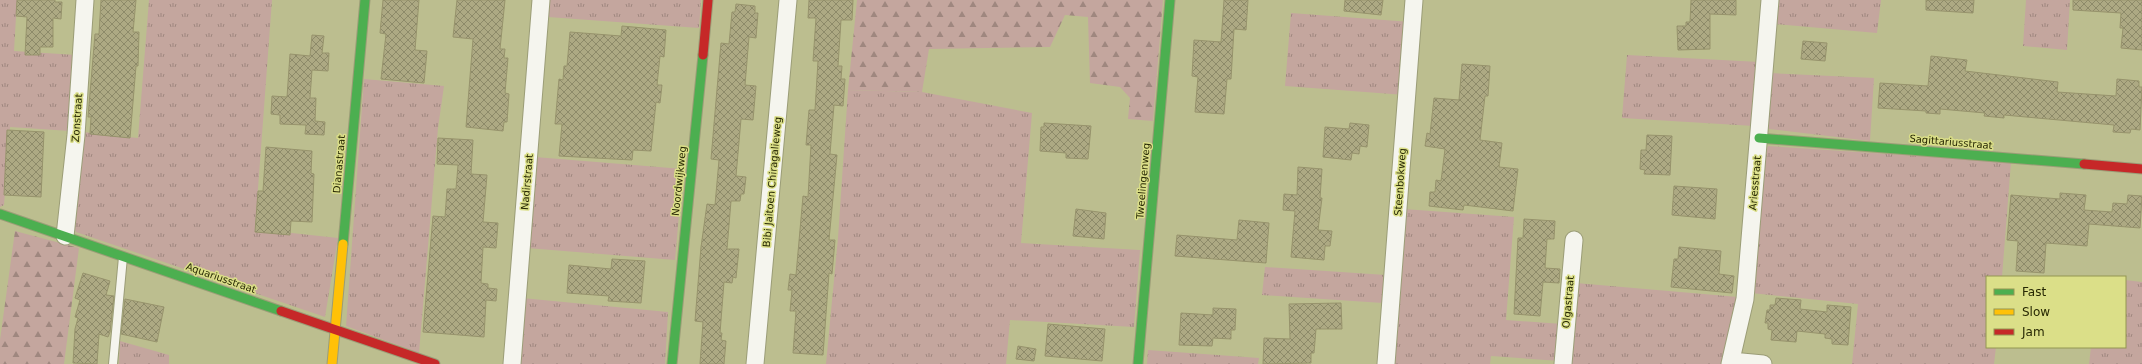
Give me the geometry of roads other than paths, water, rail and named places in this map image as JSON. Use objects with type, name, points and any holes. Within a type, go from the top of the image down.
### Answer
[{"type":"street","name":"Zonstraat","points":[[65,236],[76,135],[85,0]]},
{"type":"street","name":"Dianastraat","points":[[332,364],[365,0]]},
{"type":"street","name":"Nadirstraat","points":[[512,364],[541,0]]},
{"type":"street","name":"Noordwijkweg","points":[[672,364],[708,0]]},
{"type":"street","name":"Bibi Jaitoen Chiragalieweg","points":[[755,364],[788,0]]},
{"type":"street","name":"Tweelingenweg","points":[[1138,364],[1170,0]]},
{"type":"street","name":"Steenbokweg","points":[[1386,364],[1414,0]]},
{"type":"street","name":"Ariesstraat","points":[[1730,363],[1745,299],[1770,0]]},
{"type":"street","name":"Sagittariusstraat","points":[[1759,138],[2142,169]]},
{"type":"street","name":"Aquariusstraat","points":[[0,214],[435,364]]},
{"type":"street","name":"Olgastraat","points":[[1563,364],[1574,240]]},
{"type":"street","points":[[1730,363],[1763,364]]},
{"type":"lane","points":[[113,364],[124,256]]}]
